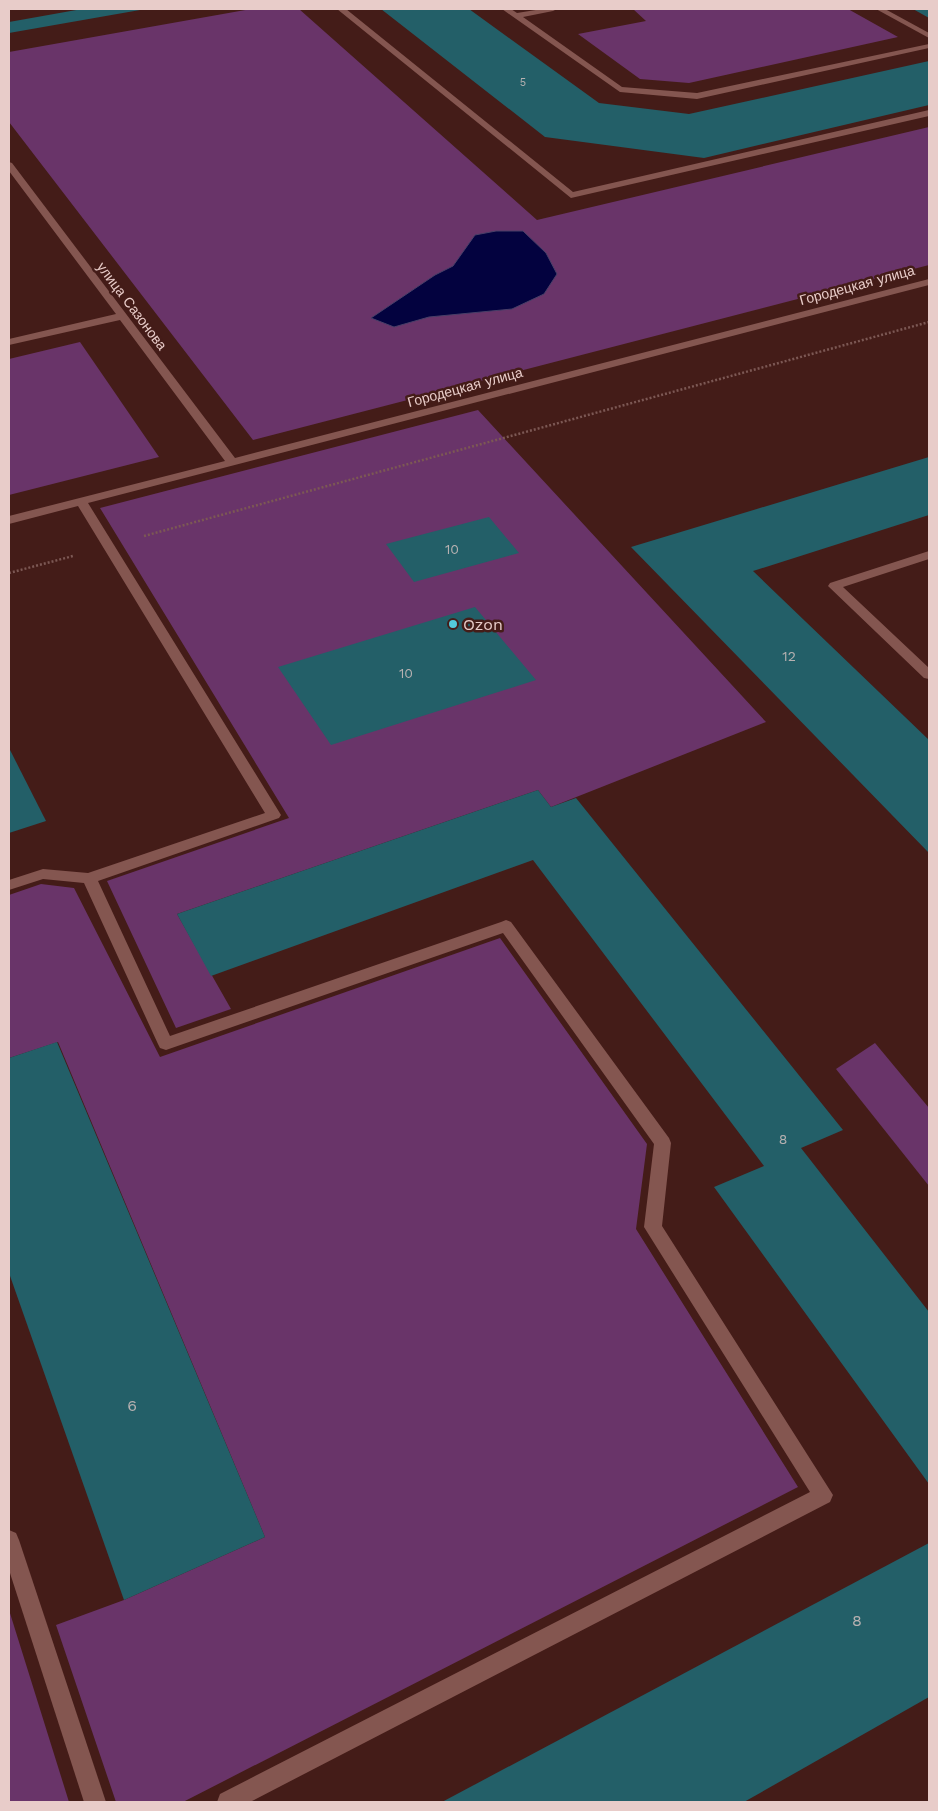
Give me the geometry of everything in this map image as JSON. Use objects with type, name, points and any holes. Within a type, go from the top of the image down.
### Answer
[{"type":"street","points":[[341,9],[571,195],[929,113]]},
{"type":"street","points":[[506,9],[620,89],[697,96],[929,46]]},
{"type":"street","points":[[516,16],[553,9]]},
{"type":"street","points":[[880,9],[929,36]]},
{"type":"street","name":"улица Сазонова","points":[[9,165],[233,463]]},
{"type":"street","name":"Городецкая улица","points":[[9,520],[82,503],[929,282]]},
{"type":"street","points":[[9,342],[123,316]]},
{"type":"street","points":[[9,885],[42,874],[89,878],[274,816],[82,503]]},
{"type":"street","points":[[929,555],[834,586],[929,675]]},
{"type":"street","points":[[89,878],[166,1044],[506,926],[663,1143],[653,1227],[823,1495],[228,1802]]},
{"type":"street","points":[[9,1540],[95,1802]]},
{"type":"path","points":[[9,573],[929,322]]},
{"type":"shaded area","points":[[251,9],[299,9],[537,220],[929,127],[929,265],[253,440],[9,122],[9,52]]},
{"type":"shaded area","points":[[633,9],[848,9],[898,37],[689,83],[640,79],[578,34],[646,21]]},
{"type":"shaded area","points":[[496,231],[523,231],[546,253],[557,274],[544,294],[512,309],[429,317],[394,327],[371,318],[435,275],[453,266],[475,235]]},
{"type":"shaded area","points":[[80,342],[159,457],[9,495],[9,359]]},
{"type":"shaded area","points":[[478,410],[766,722],[551,807],[538,790],[177,914],[231,1009],[176,1028],[107,881],[289,818],[100,508]]},
{"type":"shaded area","points":[[41,884],[74,888],[160,1057],[500,938],[647,1144],[636,1229],[798,1487],[183,1802],[116,1802],[56,1625],[124,1600],[265,1537],[58,1042],[9,1058],[9,895]]},
{"type":"shaded area","points":[[875,1043],[929,1108],[929,1186],[836,1069]]},
{"type":"shaded area","points":[[9,1610],[69,1802],[9,1802]]},
{"type":"building","points":[[82,9],[140,10],[9,33],[9,22]]},
{"type":"building","points":[[381,9],[469,9],[599,103],[689,114],[929,61],[929,105],[704,158],[545,137]]},
{"type":"building","points":[[913,9],[929,9],[929,18]]},
{"type":"building","points":[[929,457],[929,515],[753,571],[929,740],[929,853],[631,547]]},
{"type":"building","points":[[489,517],[519,553],[414,582],[386,544]]},
{"type":"building","points":[[475,607],[536,680],[331,745],[278,667]]},
{"type":"building","points":[[9,748],[46,821],[9,833]]},
{"type":"building","points":[[538,790],[551,807],[576,798],[843,1130],[801,1148],[929,1312],[929,1484],[714,1187],[764,1166],[533,860],[211,976],[177,914]]},
{"type":"building","points":[[57,1042],[265,1537],[124,1600],[9,1273],[9,1058]]},
{"type":"building","points":[[929,1543],[929,1697],[744,1802],[442,1802]]},
{"type":"place","name":"Ozon","points":[[453,624]]}]
